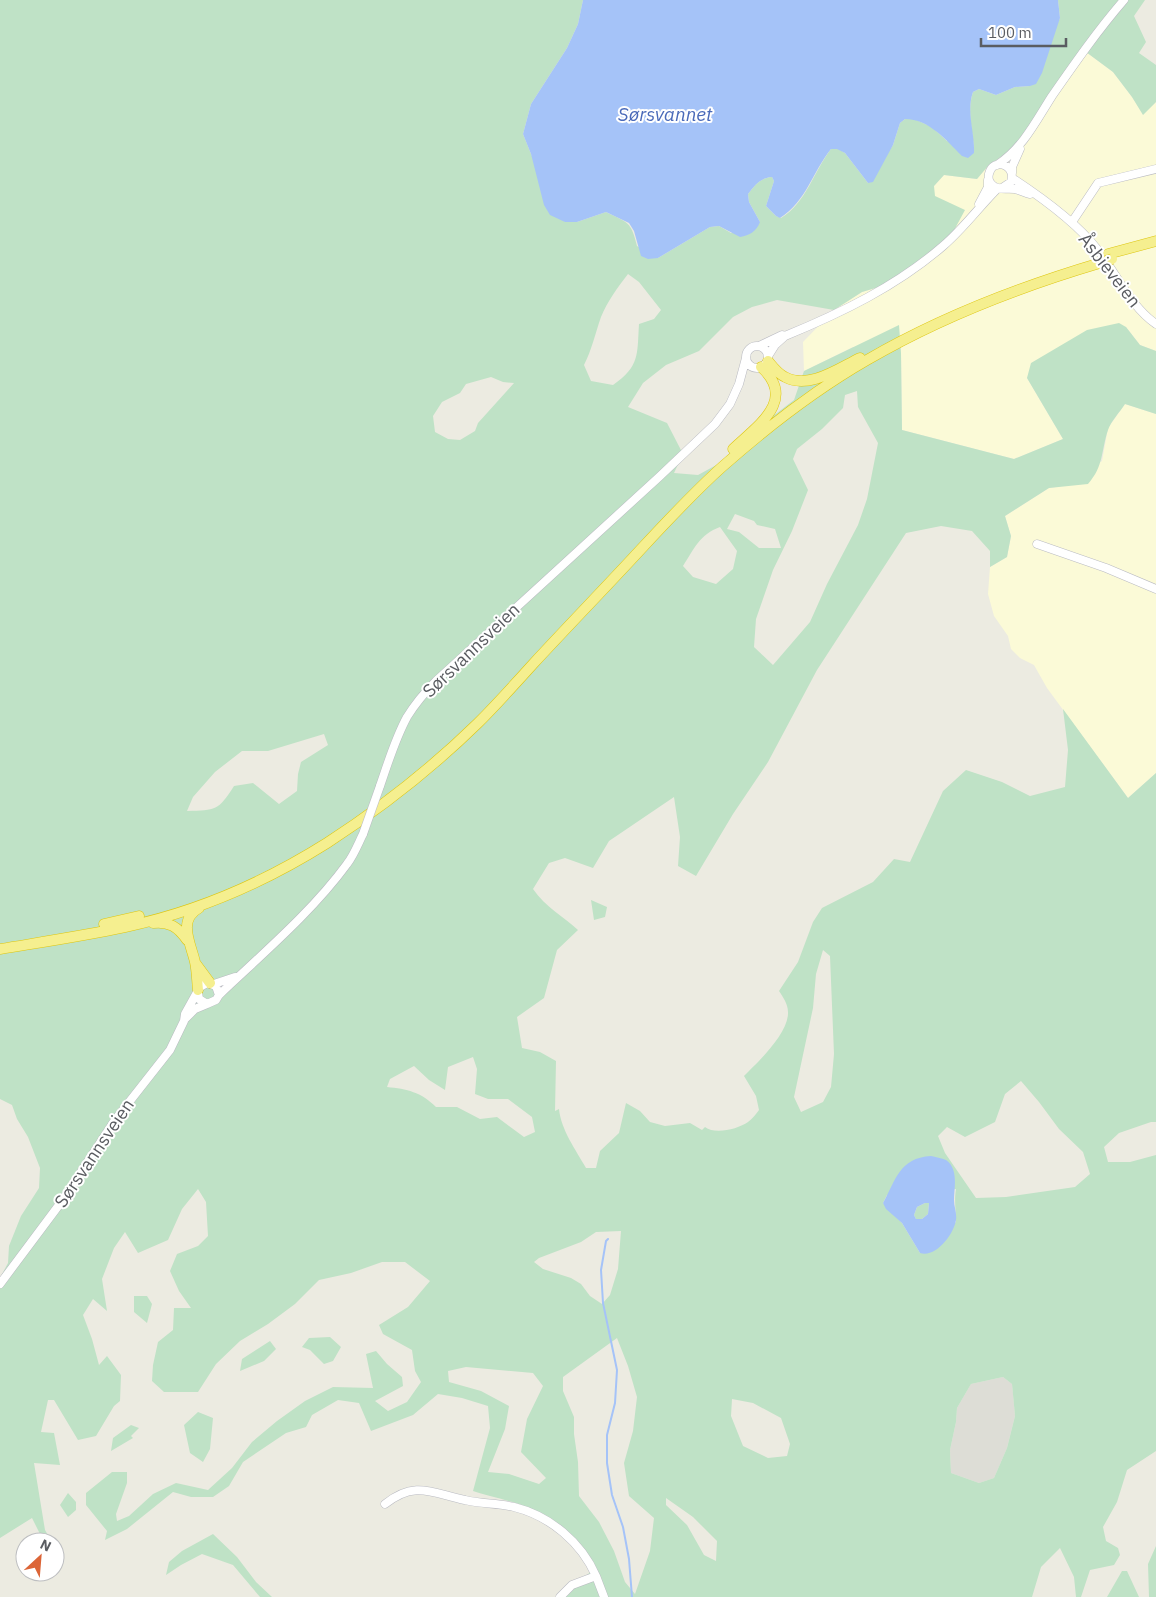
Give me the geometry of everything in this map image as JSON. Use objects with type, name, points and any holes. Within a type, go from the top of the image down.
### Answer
[{"type":"highway","points":[[730,452],[804,395],[907,335],[1030,285],[1156,241]]},
{"type":"highway","points":[[1110,256],[1156,247]]},
{"type":"highway","points":[[764,363],[784,377],[797,381],[815,379],[867,357]]},
{"type":"highway","points":[[198,991],[195,961],[186,929],[188,918],[193,912],[277,871],[324,844],[376,810],[430,767],[478,722],[684,503],[721,468],[759,436],[867,357]]},
{"type":"highway","points":[[0,944],[129,919],[193,902],[256,876],[325,838],[378,803],[429,761],[477,716],[677,503],[769,415],[774,406],[776,389],[764,363]]},
{"type":"highway","points":[[127,927],[193,908],[230,894]]},
{"type":"highway","points":[[0,949],[127,927],[165,923],[176,928],[189,942]]},
{"type":"highway","points":[[195,961],[212,984]]},
{"type":"main road","points":[[1022,142],[1012,167],[1012,177],[1008,185],[1000,188],[992,185],[988,179],[990,171],[1011,156],[1022,142],[1073,66],[1124,0]]},
{"type":"main road","points":[[997,165],[1005,166],[1011,171],[1012,177]]},
{"type":"main road","points":[[1072,222],[1098,183],[1156,169]]},
{"type":"main road","name":"Åsbieveien","points":[[1012,177],[1072,222],[1097,249],[1133,302],[1156,324]]},
{"type":"main road","name":"Sørsvannsveien","points":[[976,210],[988,186],[988,179]]},
{"type":"main road","name":"Åsbieveien","points":[[1000,188],[1015,189],[1039,198]]},
{"type":"main road","name":"Sørsvannsveien","points":[[759,346],[782,335],[785,336],[832,317],[903,277],[950,240],[976,210],[1000,188]]},
{"type":"main road","name":"Sørsvannsveien","points":[[739,384],[751,371],[764,363],[775,345],[785,336]]},
{"type":"main road","points":[[759,346],[765,350],[764,363],[749,364],[746,358],[750,349],[759,346]]},
{"type":"main road","name":"Sørsvannsveien","points":[[219,995],[269,949],[348,864],[363,834],[398,735],[406,718],[430,687],[715,424],[727,409],[739,384],[746,358]]},
{"type":"main road","points":[[1037,544],[1106,568],[1156,589]]},
{"type":"main road","name":"Sørsvannsveien","points":[[212,984],[237,977]]},
{"type":"main road","points":[[204,984],[212,984],[218,989],[219,995],[216,1000],[207,1004],[199,999],[198,991],[204,984]]},
{"type":"main road","name":"Sørsvannsveien","points":[[184,1021],[185,1014],[198,991]]},
{"type":"main road","name":"Sørsvannsveien","points":[[0,1284],[62,1201],[119,1115],[170,1050],[184,1021],[195,1008],[207,1004]]},
{"type":"main road","points":[[385,1504],[404,1492],[422,1489],[464,1500],[516,1507],[545,1519],[575,1543],[589,1561],[604,1597]]},
{"type":"main road","points":[[560,1597],[572,1585],[596,1576]]},
{"type":"shaded area","points":[[0,0],[583,0],[578,24],[567,48],[531,104],[523,134],[565,222],[577,222],[606,212],[619,218],[630,227],[637,246],[658,258],[710,227],[719,226],[731,233],[760,222],[749,202],[748,194],[764,179],[772,177],[774,181],[766,206],[776,216],[781,218],[797,204],[831,149],[837,148],[845,153],[868,183],[893,145],[900,123],[905,119],[914,119],[932,127],[947,141],[974,147],[970,113],[973,92],[979,89],[996,95],[1015,87],[1030,86],[1060,18],[1058,0],[1145,0],[1134,16],[1146,42],[1139,53],[1156,65],[1156,102],[1143,115],[1113,72],[1086,52],[1016,146],[988,166],[977,179],[944,175],[934,186],[935,196],[965,210],[951,236],[899,281],[862,292],[834,310],[777,300],[752,307],[733,317],[699,351],[666,365],[643,383],[628,407],[667,423],[683,454],[674,473],[698,475],[720,463],[743,439],[794,400],[804,371],[899,325],[902,430],[1014,459],[1063,439],[1027,378],[1031,363],[1087,330],[1119,323],[1126,327],[1140,345],[1156,351],[1156,414],[1125,404],[1109,427],[1100,465],[1088,484],[1049,488],[1005,516],[1011,536],[1007,557],[990,567],[990,551],[972,531],[941,526],[906,533],[817,670],[768,762],[733,814],[696,876],[678,866],[680,837],[674,797],[609,841],[593,868],[565,858],[549,863],[533,889],[538,896],[578,930],[557,950],[544,998],[517,1017],[522,1048],[540,1052],[556,1061],[555,1111],[559,1109],[566,1132],[586,1168],[596,1168],[600,1151],[619,1133],[626,1103],[640,1111],[650,1122],[665,1126],[690,1123],[702,1130],[705,1127],[720,1131],[744,1125],[759,1110],[756,1096],[744,1076],[772,1047],[784,1029],[788,1009],[779,991],[798,962],[813,922],[822,908],[873,882],[894,859],[910,862],[943,791],[966,770],[1002,782],[1030,796],[1065,787],[1068,750],[1063,709],[1128,798],[1156,773],[1156,1122],[1119,1133],[1104,1147],[1108,1162],[1130,1162],[1156,1155],[1156,1451],[1127,1470],[1117,1502],[1103,1527],[1106,1541],[1118,1548],[1120,1555],[1114,1565],[1090,1570],[1081,1597],[1076,1597],[1074,1577],[1060,1548],[1041,1567],[1032,1597],[557,1597],[592,1571],[569,1540],[540,1514],[517,1503],[473,1491],[490,1428],[488,1406],[462,1398],[438,1394],[413,1415],[371,1431],[359,1403],[338,1400],[312,1415],[306,1427],[286,1433],[243,1462],[229,1486],[213,1497],[191,1497],[173,1492],[127,1529],[105,1540],[107,1531],[86,1505],[86,1493],[112,1472],[127,1472],[127,1483],[116,1514],[117,1521],[129,1516],[153,1494],[176,1483],[208,1490],[232,1468],[252,1442],[305,1401],[333,1387],[373,1388],[366,1354],[376,1351],[402,1377],[403,1386],[375,1401],[388,1411],[407,1402],[421,1382],[415,1371],[412,1350],[383,1334],[379,1325],[408,1307],[430,1281],[405,1262],[382,1262],[351,1273],[319,1280],[295,1304],[268,1324],[240,1341],[216,1364],[198,1392],[164,1392],[152,1381],[158,1342],[173,1330],[174,1308],[191,1308],[179,1291],[170,1271],[177,1254],[198,1246],[208,1236],[206,1202],[198,1189],[182,1209],[168,1240],[138,1253],[125,1232],[114,1248],[102,1279],[107,1311],[93,1299],[83,1315],[99,1365],[107,1356],[121,1375],[120,1401],[114,1406],[96,1436],[78,1440],[54,1400],[48,1400],[41,1432],[54,1433],[60,1465],[34,1463],[46,1532],[39,1532],[32,1518],[0,1538],[0,1278],[8,1263],[9,1246],[21,1216],[39,1188],[40,1168],[28,1137],[17,1119],[12,1105],[0,1099]],"holes":[[[628,274],[639,282],[661,310],[654,319],[639,324],[637,352],[633,366],[628,372],[613,385],[591,381],[584,365],[606,306]],[[491,377],[503,382],[514,383],[478,423],[475,431],[460,440],[448,439],[435,432],[433,416],[442,402],[460,393],[466,384]],[[857,391],[858,407],[878,443],[867,499],[858,525],[827,584],[810,622],[773,665],[754,647],[756,619],[773,570],[792,531],[808,490],[793,459],[797,449],[822,429],[843,408],[845,395]],[[735,514],[754,521],[757,525],[775,529],[781,548],[759,548],[739,532],[727,529]],[[720,527],[737,551],[733,569],[716,584],[693,577],[683,566],[694,548],[707,534]],[[324,734],[328,745],[301,762],[297,791],[279,804],[253,783],[234,786],[220,805],[215,808],[187,811],[193,797],[215,772],[242,751],[268,751]],[[823,950],[830,956],[834,1054],[831,1087],[823,1102],[801,1112],[794,1097],[813,1008],[816,974]],[[473,1057],[477,1069],[475,1094],[488,1099],[508,1099],[532,1117],[535,1132],[524,1137],[497,1117],[480,1119],[457,1107],[436,1107],[425,1098],[413,1092],[387,1087],[390,1079],[414,1066],[429,1080],[445,1090],[448,1067]],[[1021,1081],[1059,1129],[1083,1152],[1090,1174],[1075,1187],[1006,1197],[976,1198],[945,1153],[938,1136],[947,1127],[965,1137],[995,1122],[1005,1094]],[[956,1189],[956,1222],[920,1253],[902,1223],[883,1203],[887,1195]],[[621,1231],[618,1269],[610,1295],[602,1304],[590,1296],[581,1284],[571,1278],[543,1269],[534,1262],[539,1258],[581,1242],[596,1232]],[[617,1338],[637,1397],[633,1431],[624,1463],[629,1496],[654,1518],[650,1551],[635,1594],[625,1582],[614,1551],[599,1522],[579,1496],[574,1417],[563,1391],[563,1377]],[[466,1367],[533,1373],[543,1386],[527,1419],[521,1452],[546,1478],[539,1484],[509,1474],[488,1472],[505,1429],[509,1406],[481,1391],[449,1382],[448,1371]],[[1003,1377],[1012,1384],[1015,1416],[1007,1448],[994,1478],[979,1483],[951,1473],[950,1450],[957,1408],[971,1384]],[[732,1399],[753,1403],[781,1418],[790,1444],[787,1456],[768,1458],[743,1446],[731,1416]],[[666,1498],[693,1517],[717,1541],[716,1561],[704,1555],[687,1525],[666,1505]]]},
{"type":"shaded area","points":[[1086,52],[1113,72],[1143,114],[1156,102],[1156,351],[1140,345],[1126,327],[1027,378],[1063,439],[1014,459],[902,430],[901,353],[853,347],[804,371],[803,342],[834,310],[862,292],[899,281],[934,196],[934,186],[944,175],[977,179],[988,166],[1016,146]]},
{"type":"shaded area","points":[[1125,404],[1156,414],[1156,773],[1128,798],[1047,688],[1034,665],[1020,658],[1011,649],[1008,636],[994,616],[988,594],[990,567],[1007,557],[1011,536],[1005,516],[1049,488],[1062,486],[1102,461],[1108,428]]},
{"type":"shaded area","points":[[591,900],[607,907],[605,917],[594,920]]},
{"type":"shaded area","points":[[929,1203],[928,1214],[922,1219],[916,1219],[914,1215],[917,1207]]},
{"type":"shaded area","points":[[134,1296],[147,1296],[152,1304],[147,1323],[134,1312]]},
{"type":"shaded area","points":[[330,1337],[341,1347],[333,1361],[324,1364],[310,1350],[302,1347],[309,1338]]},
{"type":"shaded area","points":[[270,1341],[276,1349],[264,1361],[240,1371],[242,1359]]},
{"type":"shaded area","points":[[1003,1377],[1012,1384],[1015,1416],[1007,1448],[994,1478],[979,1483],[951,1473],[950,1450],[957,1408],[971,1384]]},
{"type":"shaded area","points":[[198,1412],[213,1418],[210,1449],[203,1462],[190,1453],[184,1425]]},
{"type":"shaded area","points":[[131,1425],[139,1428],[131,1436],[133,1438],[111,1451],[113,1438]]},
{"type":"shaded area","points":[[68,1493],[76,1502],[76,1510],[68,1517],[60,1505]]},
{"type":"shaded area","points":[[213,1534],[237,1557],[256,1582],[272,1597],[260,1597],[233,1565],[202,1554],[166,1575],[169,1562],[182,1551]]},
{"type":"shaded area","points":[[1156,1546],[1156,1597],[1149,1597],[1148,1564]]},
{"type":"shaded area","points":[[1122,1571],[1127,1571],[1139,1597],[1107,1597]]},
{"type":"water","name":"Sørsvannet","points":[[583,0],[1058,0],[1060,18],[1042,73],[1036,84],[1015,87],[996,95],[979,89],[973,92],[970,107],[974,153],[968,158],[962,156],[929,126],[914,120],[905,119],[900,123],[893,145],[873,182],[868,183],[845,153],[837,149],[831,149],[803,195],[780,218],[766,206],[774,181],[772,177],[764,179],[758,182],[748,194],[749,202],[760,222],[752,232],[740,237],[719,226],[710,227],[658,258],[648,259],[641,256],[634,231],[629,223],[606,212],[577,222],[565,222],[550,215],[544,205],[531,154],[523,134],[531,104],[567,48],[578,24]]},
{"type":"water","points":[[931,1156],[946,1160],[953,1168],[955,1179],[955,1226],[943,1244],[926,1254],[920,1253],[902,1223],[886,1209],[883,1203],[900,1172],[912,1161]],"holes":[[[929,1203],[928,1214],[922,1219],[916,1219],[914,1215],[917,1207]]]},
{"type":"waterway","points":[[608,1239],[606,1241],[601,1270],[603,1303],[617,1370],[615,1403],[607,1435],[607,1463],[612,1495],[623,1527],[629,1559],[632,1597]]}]
